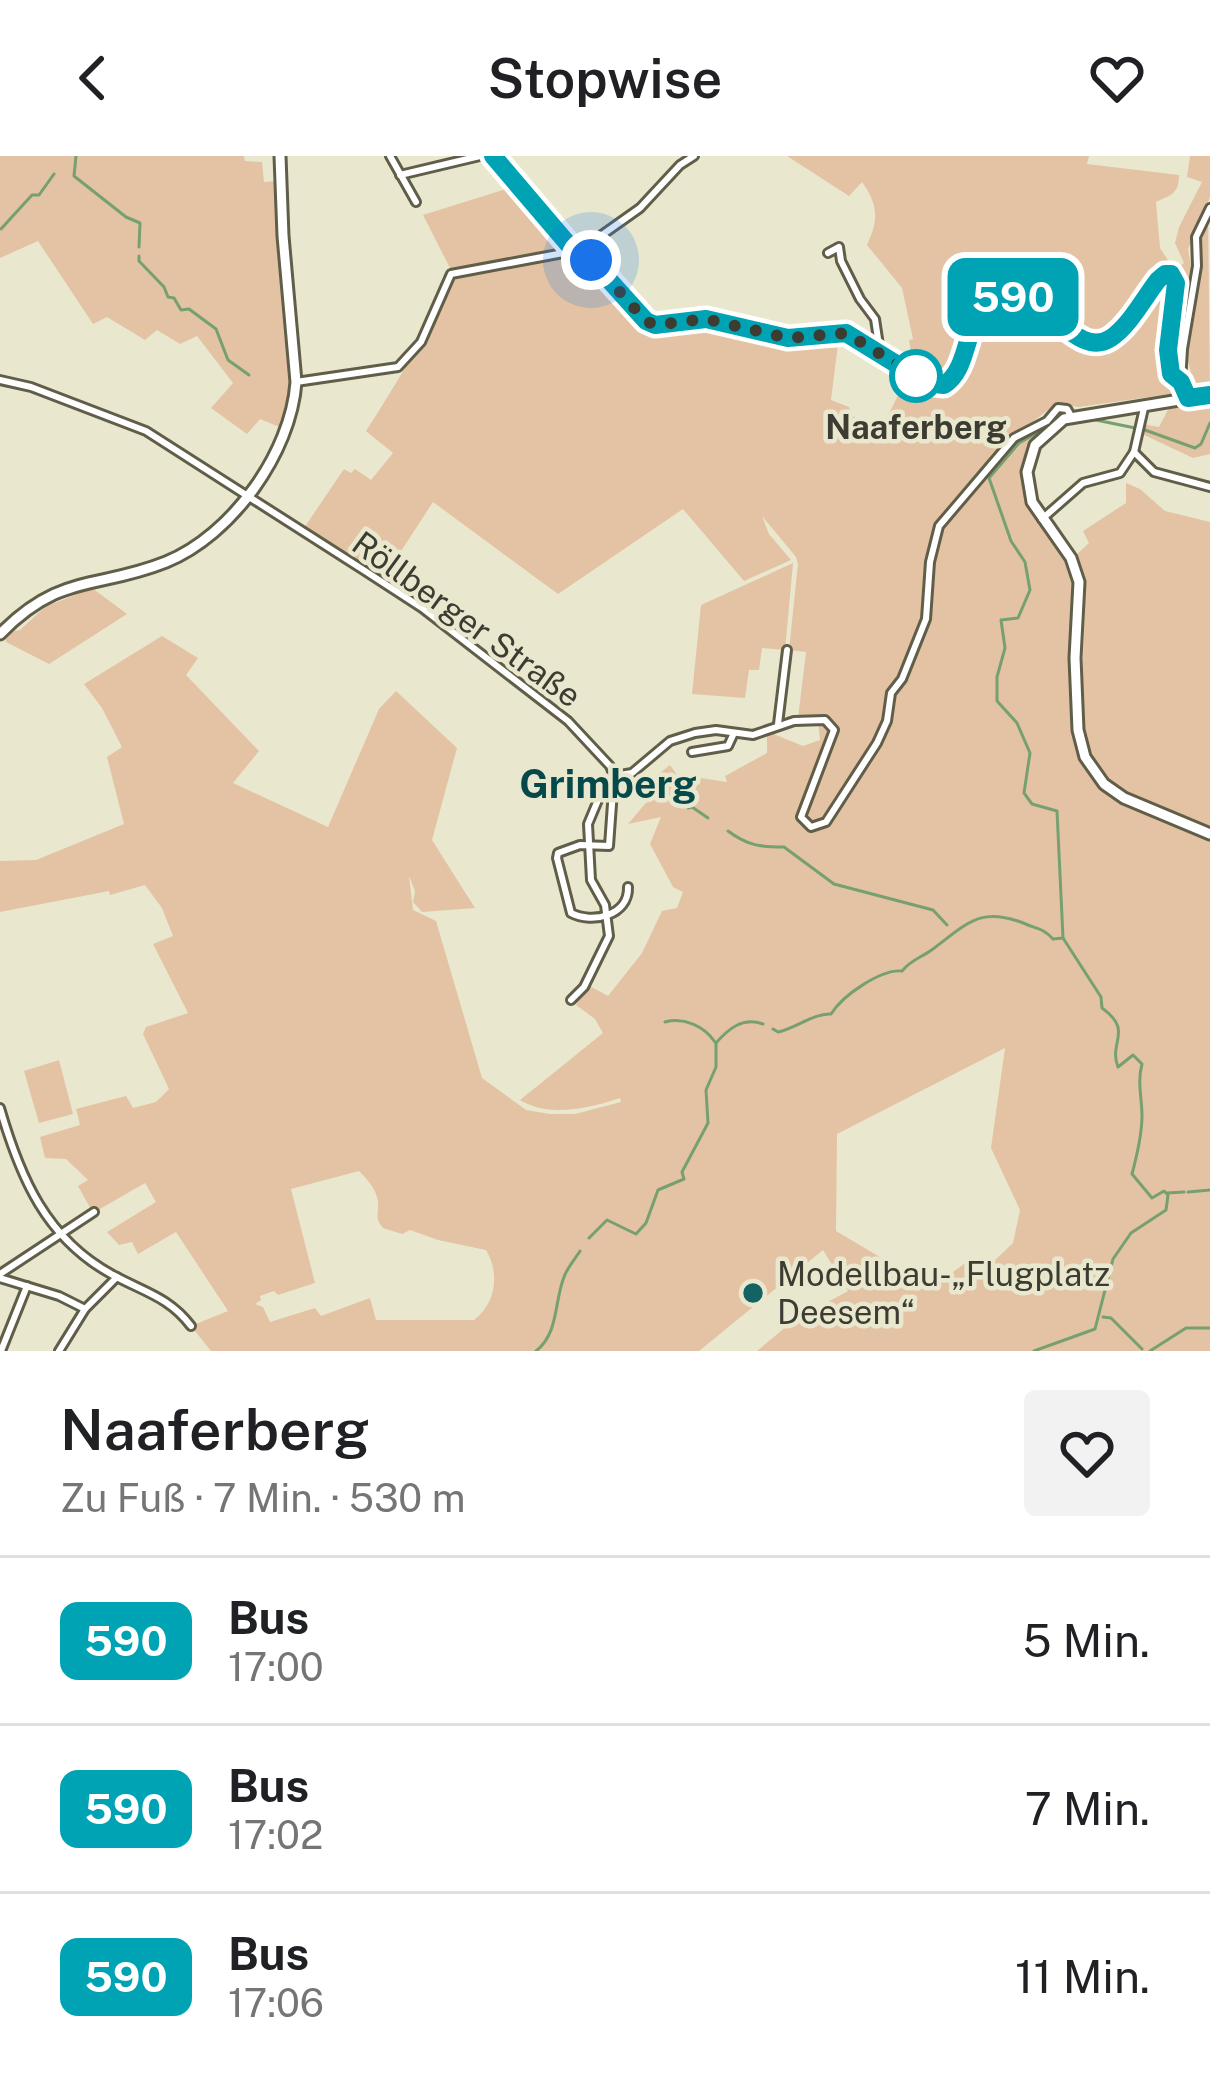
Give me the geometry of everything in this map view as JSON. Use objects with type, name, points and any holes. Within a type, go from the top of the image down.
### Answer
[{"type":"street","points":[[0,634],[25,610],[68,586],[166,562],[188,550],[217,529],[246,496],[281,438],[296,382],[280,156]]},
{"type":"street","points":[[390,156],[416,202]]},
{"type":"street","points":[[400,175],[480,156]]},
{"type":"street","points":[[493,156],[576,251],[591,260],[646,321],[655,325],[699,318],[776,337],[839,332],[927,383],[944,385],[959,370],[980,313],[998,298],[1025,299],[1082,340],[1097,343],[1114,335],[1158,280],[1171,274],[1176,289],[1169,365],[1181,382]]},
{"type":"street","points":[[296,382],[398,367],[421,342],[451,274],[576,251],[640,208],[694,156]]},
{"type":"street","points":[[1188,398],[1181,382],[1183,349],[1197,266],[1196,237],[1210,208]]},
{"type":"street","points":[[828,253],[839,247],[860,299],[875,319],[880,352]]},
{"type":"street","name":"Röllberger Straße","points":[[0,380],[12,380],[123,419],[422,608],[568,721],[614,776]]},
{"type":"street","points":[[1210,395],[1071,416],[1050,428],[1030,454],[1027,472],[1028,491],[1071,558],[1081,591],[1075,658],[1078,730],[1085,758],[1104,784],[1124,798],[1210,834]]},
{"type":"street","points":[[1042,519],[1083,483],[1120,473],[1134,452],[1145,404]]},
{"type":"street","points":[[571,1000],[584,987],[609,934],[607,914],[591,880],[587,845],[591,813],[606,781],[632,773],[670,741],[684,736],[716,730],[757,735],[778,725],[825,720],[833,728],[801,817],[811,827],[826,822],[887,721],[891,693],[902,679],[926,620],[930,562],[939,526],[1014,438],[1047,421],[1058,408],[1067,409],[1071,416]]},
{"type":"street","points":[[1134,452],[1148,470],[1210,487]]},
{"type":"street","points":[[778,725],[787,650]]},
{"type":"street","points":[[692,752],[728,746],[734,733]]},
{"type":"street","points":[[614,776],[609,846],[587,845],[558,853],[571,913],[591,920],[624,907],[628,887]]},
{"type":"street","points":[[0,1108],[32,1199],[58,1235],[117,1277],[159,1295],[191,1326]]},
{"type":"street","points":[[0,1276],[94,1213]]},
{"type":"street","points":[[0,1276],[85,1310]]},
{"type":"street","points":[[59,1351],[85,1310],[117,1277]]},
{"type":"street","points":[[1,1351],[27,1286]]},
{"type":"shaded area","points":[[0,156],[244,156],[245,161],[262,162],[264,182],[278,181],[291,306],[292,369],[282,428],[260,419],[247,434],[211,408],[233,383],[197,336],[180,344],[157,330],[145,340],[107,317],[93,324],[38,241],[0,258]]},
{"type":"shaded area","points":[[787,156],[1089,156],[1087,164],[1179,175],[1176,190],[1156,202],[1160,248],[1175,271],[1167,279],[1174,284],[1164,358],[1177,393],[1079,407],[1059,404],[1013,439],[938,521],[928,558],[922,623],[927,624],[933,562],[945,522],[1021,435],[1066,410],[1037,438],[1025,472],[1036,514],[1075,576],[1078,620],[1073,699],[1078,747],[1086,766],[1111,793],[1210,839],[1210,1351],[757,1351],[793,1321],[848,1291],[823,1250],[699,1351],[211,1351],[191,1326],[228,1311],[176,1232],[138,1254],[132,1242],[119,1245],[107,1232],[156,1202],[145,1183],[93,1213],[78,1186],[88,1180],[66,1159],[45,1158],[40,1137],[80,1125],[76,1109],[126,1096],[133,1108],[156,1102],[169,1089],[143,1034],[146,1027],[188,1013],[153,944],[173,936],[162,908],[145,885],[0,912],[0,861],[36,860],[124,824],[107,757],[122,747],[84,684],[162,636],[198,658],[186,675],[259,751],[233,783],[328,827],[379,709],[396,691],[457,748],[432,840],[475,908],[422,912],[413,902],[415,891],[409,876],[413,910],[436,921],[482,1078],[526,1110],[575,1114],[621,1102],[620,1098],[556,1110],[520,1100],[603,1033],[595,1019],[576,1005],[588,985],[608,996],[642,953],[662,911],[677,908],[683,892],[673,887],[650,844],[661,817],[628,824],[661,785],[654,778],[670,765],[677,775],[686,774],[695,784],[701,778],[727,782],[725,776],[767,753],[767,734],[803,746],[820,740],[818,720],[837,727],[824,717],[798,718],[806,652],[789,650],[796,557],[762,516],[769,534],[791,560],[744,581],[683,509],[558,594],[433,502],[383,579],[304,528],[344,469],[351,473],[355,469],[371,480],[393,453],[366,431],[458,273],[581,256],[649,325],[658,328],[692,321],[785,341],[839,336],[831,400],[849,407],[852,416],[882,428],[914,372],[909,340],[913,339],[902,288],[867,245],[875,220],[871,198],[862,182],[849,196]],"holes":[[[1005,1048],[991,1148],[1020,1210],[1013,1243],[992,1263],[971,1259],[939,1282],[914,1283],[895,1266],[836,1231],[837,1134]],[[359,1171],[376,1193],[383,1228],[402,1234],[410,1230],[486,1250],[494,1288],[487,1306],[474,1320],[376,1320],[370,1298],[321,1316],[315,1308],[270,1322],[263,1307],[255,1304],[260,1296],[274,1291],[278,1295],[315,1283],[291,1189]]]},
{"type":"shaded area","points":[[1190,156],[1210,156],[1210,197],[1188,249],[1193,280],[1180,340],[1180,376],[1172,339],[1179,267],[1184,263],[1175,243],[1202,182],[1187,177]]},
{"type":"shaded area","points":[[512,187],[568,249],[451,270],[423,215]]},
{"type":"shaded area","points":[[1208,217],[1210,392],[1196,394],[1185,348],[1201,264],[1198,244]]},
{"type":"shaded area","points":[[1210,400],[1210,454],[1193,458],[1138,432],[1142,424],[1159,427],[1171,404]]},
{"type":"shaded area","points":[[1126,483],[1165,511],[1210,522],[1210,829],[1124,792],[1101,773],[1088,747],[1083,717],[1083,584],[1075,556],[1089,543],[1083,531],[1126,503]]},
{"type":"shaded area","points":[[793,563],[785,650],[762,648],[759,670],[749,670],[745,698],[692,694],[701,605]]},
{"type":"shaded area","points":[[92,588],[127,614],[49,664],[6,642],[5,633],[20,630],[45,607]]},
{"type":"shaded area","points":[[59,1060],[73,1114],[39,1123],[24,1071]]},
{"type":"waterway","points":[[76,156],[74,176],[140,223],[139,247]]},
{"type":"waterway","points":[[1,229],[32,195],[39,195],[54,174]]},
{"type":"waterway","points":[[139,256],[181,310],[189,309],[216,329],[228,360],[249,375]]},
{"type":"waterway","points":[[1091,419],[1145,430],[1195,448],[1210,423]]},
{"type":"waterway","points":[[1034,1351],[1095,1329],[1113,1259],[1131,1233],[1166,1210],[1168,1195],[1164,1191],[1152,1198],[1132,1174],[1142,1122],[1142,1064],[1133,1055],[1118,1067],[1117,1023],[1102,1008],[1101,997],[1063,938],[1057,811],[1032,804],[1024,793],[1030,753],[1017,723],[997,701],[1005,648],[1001,620],[1018,618],[1030,590],[1025,562],[1011,541],[989,478],[1019,443],[1046,428]]},
{"type":"waterway","points":[[688,808],[708,818]]},
{"type":"waterway","points":[[728,831],[755,845],[784,847],[834,884],[933,910],[947,925]]},
{"type":"waterway","points":[[773,1029],[778,1032],[831,1014],[863,985],[902,971],[977,919],[1012,919],[1053,939],[1063,938]]},
{"type":"waterway","points":[[665,1022],[693,1024],[715,1042]]},
{"type":"waterway","points":[[589,1238],[607,1220],[636,1234],[646,1223],[658,1190],[684,1179],[682,1172],[708,1123],[706,1090],[716,1067],[716,1043],[737,1025],[763,1024]]},
{"type":"waterway","points":[[1188,1192],[1210,1190]]},
{"type":"waterway","points":[[1167,1193],[1184,1192]]},
{"type":"waterway","points":[[536,1351],[549,1335],[564,1277],[580,1251]]},
{"type":"waterway","points":[[1103,1317],[1111,1318],[1142,1349]]},
{"type":"waterway","points":[[1150,1351],[1186,1328],[1210,1328]]},
{"type":"bus line","name":"590","points":[[493,156],[574,251],[591,260],[646,321],[655,325],[699,318],[776,337],[846,333],[934,386],[951,381],[980,313],[998,298],[1025,299],[1082,340],[1097,343],[1114,335],[1158,280],[1171,274],[1176,283],[1168,350],[1171,374],[1188,398],[1210,395]]},
{"type":"place","name":"Naaferberg","points":[[916,376]]},
{"type":"place","name":"Modellbau-„Flugplatz Deesem“","points":[[753,1293]]},
{"type":"district","name":"Grimberg","points":[[608,784]]},
{"type":"route","points":[[591,260],[646,321],[655,325],[699,318],[776,337],[846,333],[916,376]]}]
